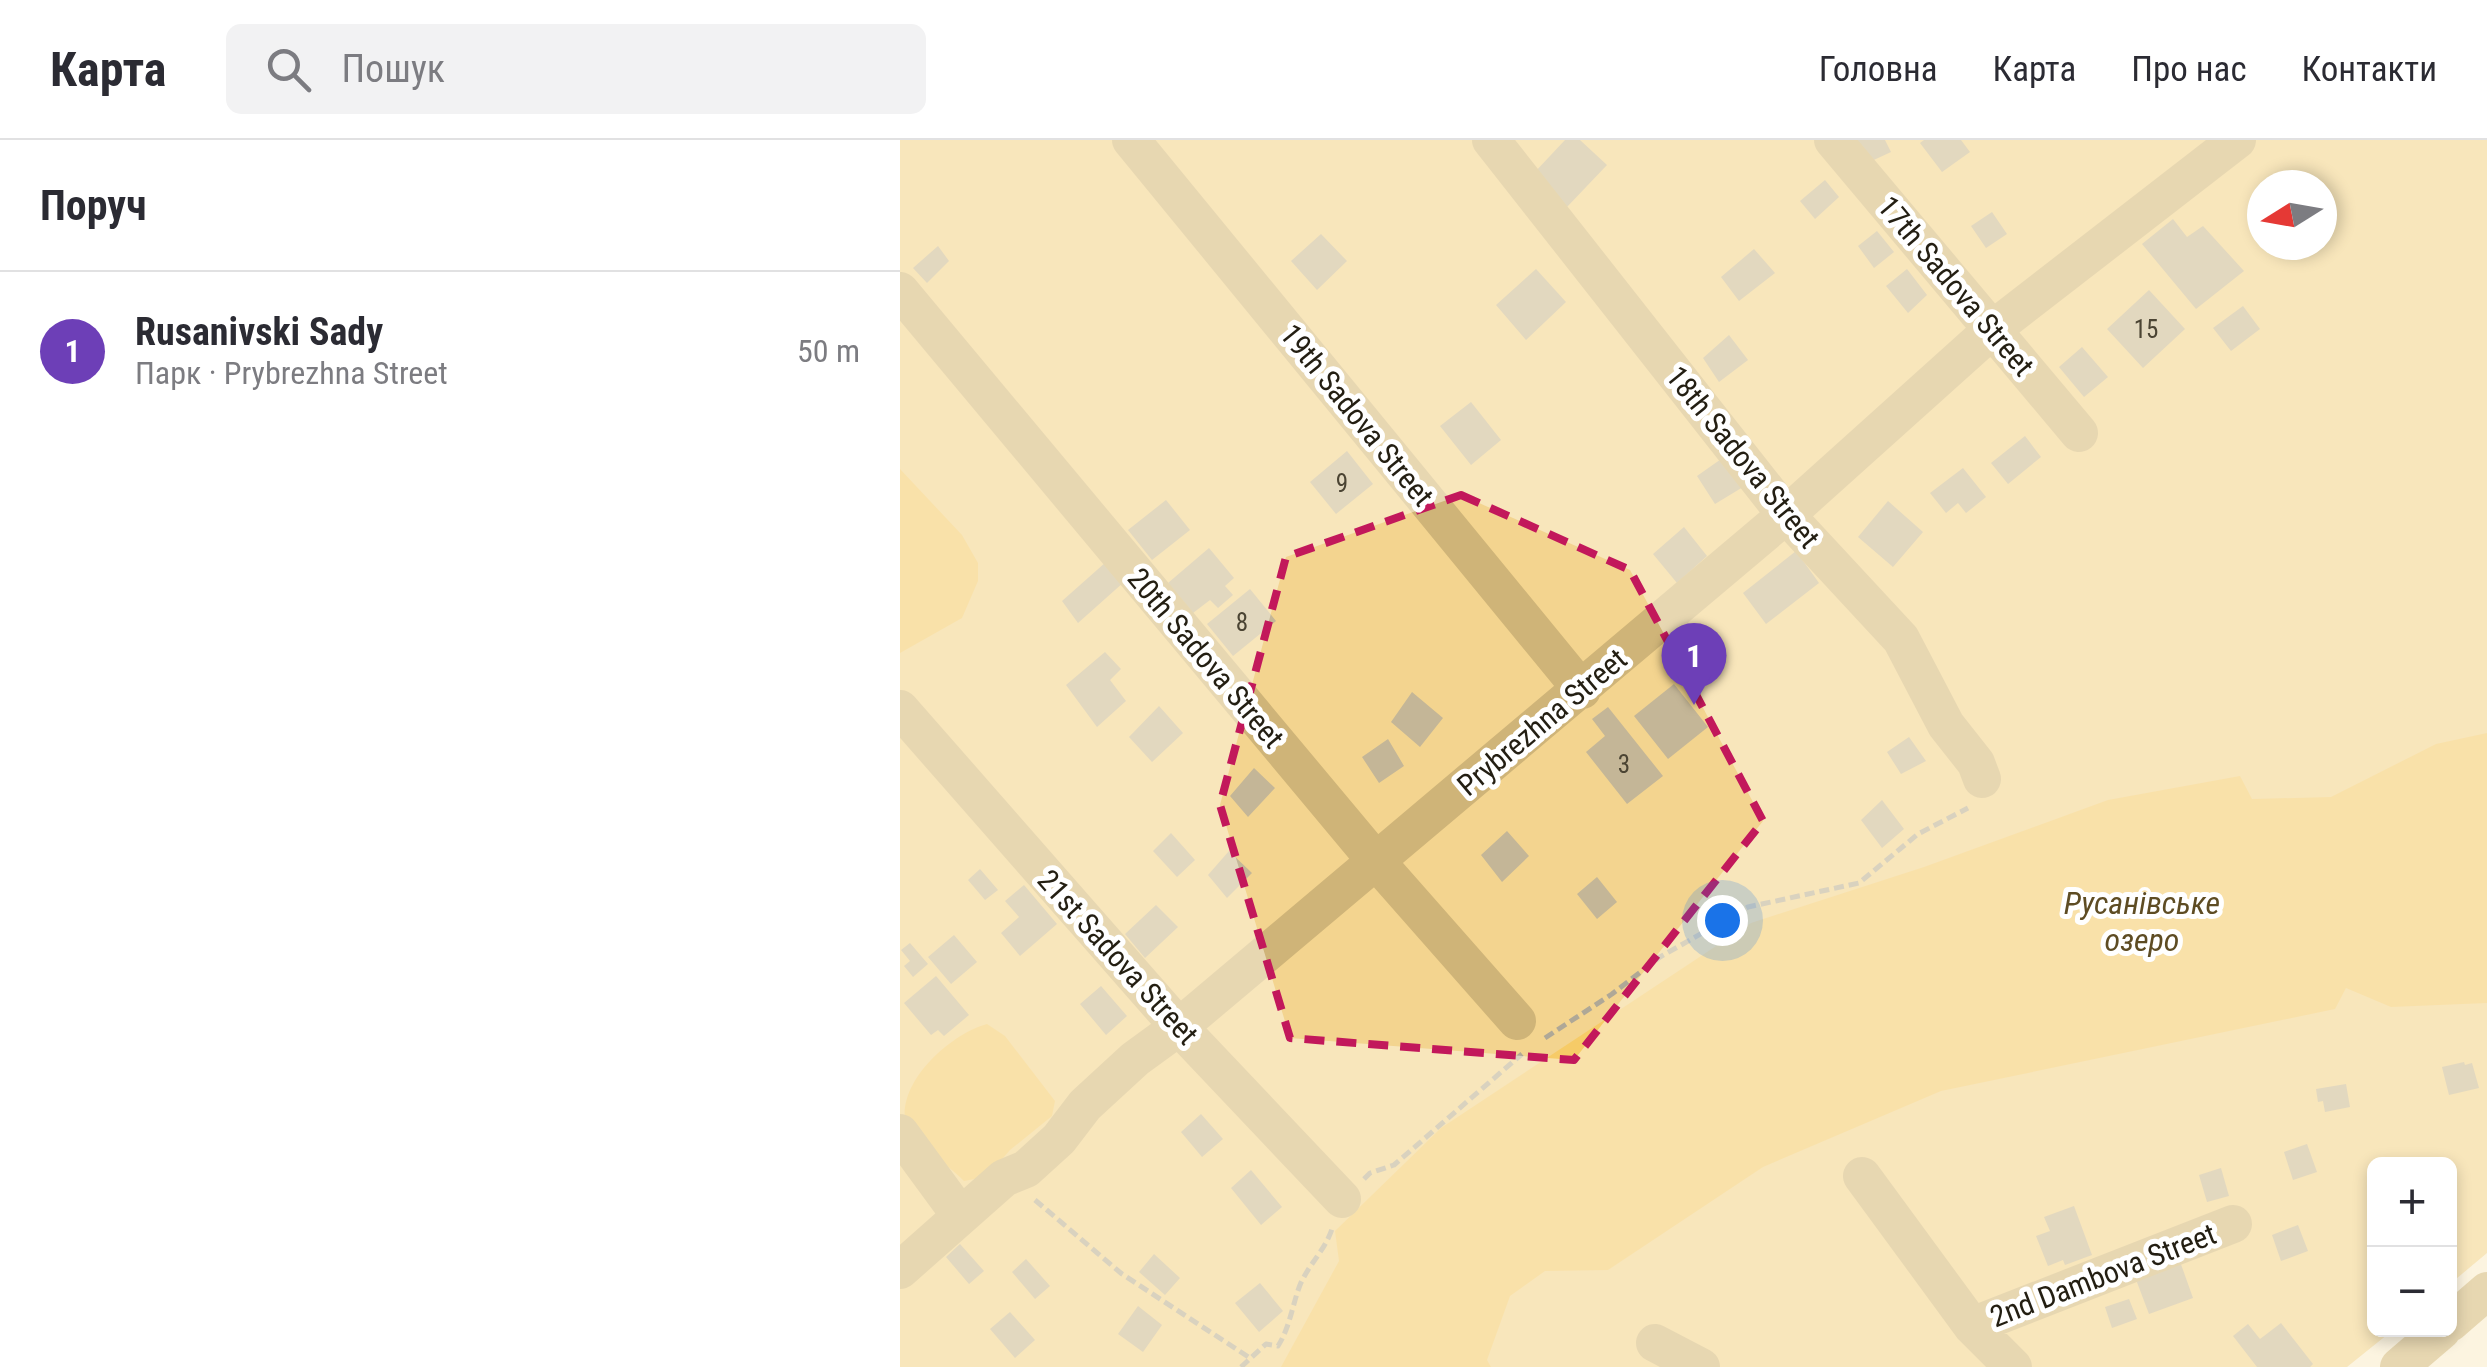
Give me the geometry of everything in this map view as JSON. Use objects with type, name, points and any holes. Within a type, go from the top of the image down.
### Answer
[{"type":"street","name":"19th Sadova Street","points":[[1131,140],[1582,690]]},
{"type":"street","name":"18th Sadova Street","points":[[1492,140],[1786,515],[1901,639],[1946,724],[1976,763],[1982,780]]},
{"type":"street","name":"17th Sadova Street","points":[[1832,140],[2080,433]]},
{"type":"street","name":"Prybrezhna Street","points":[[900,1270],[1004,1178],[1026,1169],[1135,1059],[1179,1027],[1786,515],[2194,153],[2237,140]]},
{"type":"street","name":"20th Sadova Street","points":[[900,291],[1376,861],[1517,1020]]},
{"type":"street","name":"21st Sadova Street","points":[[900,709],[1179,1027],[1342,1199]]},
{"type":"street","points":[[900,1133],[960,1215]]},
{"type":"street","points":[[1862,1176],[1972,1326],[2013,1367]]},
{"type":"street","name":"2nd Dambova Street","points":[[1972,1326],[2233,1224]]},
{"type":"street","points":[[2457,1317],[2487,1290]]},
{"type":"street","points":[[2398,1367],[2434,1337]]},
{"type":"street","points":[[1655,1343],[1701,1367]]},
{"type":"path","points":[[1241,1367],[1266,1344],[1278,1346],[1288,1330],[1300,1285],[1326,1244],[1342,1199],[1370,1173],[1394,1165],[1534,1044],[1612,994],[1660,956],[1748,907],[1859,883],[1918,834],[1983,800],[1982,780]]},
{"type":"path","points":[[1004,1178],[1046,1207],[1122,1274],[1250,1358]]},
{"type":"highlighted area","points":[[1461,495],[1630,570],[1763,821],[1574,1060],[1290,1038],[1220,805],[1286,557]]},
{"type":"shaded area","points":[[900,140],[2487,140],[2487,1253],[2457,1278],[2457,1157],[2367,1157],[2367,1337],[2384,1337],[2347,1367],[900,1367]]},
{"type":"water","points":[[900,469],[962,535],[978,563],[978,581],[962,618],[900,653]]},
{"type":"water","name":"Русанівське озеро","points":[[2487,733],[2487,1003],[2391,1007],[2346,988],[2335,1009],[1941,1091],[1763,1167],[1608,1270],[1545,1271],[1510,1296],[1487,1360],[1491,1367],[1281,1367],[1339,1261],[1335,1231],[1441,1128],[1751,923],[1924,867],[2108,800],[2240,776],[2252,799],[2331,797],[2436,744]]},
{"type":"water","points":[[987,1024],[1005,1036],[1055,1101],[1052,1116],[996,1166],[980,1178],[964,1181],[917,1139],[905,1120],[906,1104],[911,1089],[931,1060],[959,1037]]},
{"type":"building","points":[[1565,140],[1580,140],[1607,165],[1566,208],[1534,173]]},
{"type":"building","points":[[1850,140],[1885,140],[1891,152],[1863,165]]},
{"type":"building","points":[[1961,140],[1970,152],[1942,172],[1920,143]]},
{"type":"building","points":[[1825,180],[1839,197],[1815,219],[1800,201]]},
{"type":"building","points":[[1992,212],[2007,234],[1986,248],[1971,226]]},
{"type":"building","points":[[2173,219],[2187,237],[2203,226],[2244,271],[2196,309],[2142,244]]},
{"type":"building","points":[[1877,231],[1894,252],[1874,268],[1858,246]]},
{"type":"building","points":[[1321,234],[1347,261],[1317,290],[1291,261]]},
{"type":"building","points":[[938,246],[949,261],[927,283],[913,268]]},
{"type":"building","points":[[1754,249],[1775,273],[1739,301],[1721,277]]},
{"type":"building","points":[[1536,269],[1566,302],[1526,340],[1496,305]]},
{"type":"building","points":[[1907,269],[1927,295],[1908,313],[1886,286]]},
{"type":"building","points":[[2149,290],[2185,329],[2143,368],[2107,329]]},
{"type":"building","points":[[2243,306],[2260,329],[2231,351],[2213,328]]},
{"type":"building","points":[[1729,335],[1748,360],[1719,382],[1703,358]]},
{"type":"building","points":[[2082,347],[2108,377],[2084,397],[2059,367]]},
{"type":"building","points":[[1471,402],[1501,440],[1471,465],[1440,426]]},
{"type":"building","points":[[2025,436],[2041,457],[2008,484],[1991,463]]},
{"type":"building","points":[[1347,451],[1373,484],[1336,514],[1310,482]]},
{"type":"building","points":[[1724,457],[1743,487],[1715,504],[1697,476]]},
{"type":"building","points":[[1963,468],[1986,497],[1966,513],[1958,503],[1946,513],[1930,493]]},
{"type":"building","points":[[1166,500],[1190,530],[1152,560],[1128,530]]},
{"type":"building","points":[[1888,501],[1923,532],[1893,567],[1858,537]]},
{"type":"building","points":[[1684,527],[1707,556],[1677,583],[1653,554]]},
{"type":"building","points":[[1209,548],[1234,578],[1225,586],[1233,595],[1218,608],[1210,600],[1193,613],[1168,583]]},
{"type":"building","points":[[1796,551],[1819,583],[1766,624],[1743,593]]},
{"type":"building","points":[[1106,562],[1124,582],[1078,623],[1062,601]]},
{"type":"building","points":[[1250,589],[1276,621],[1233,656],[1207,624]]},
{"type":"building","points":[[1105,652],[1121,669],[1110,680],[1126,701],[1097,727],[1066,685]]},
{"type":"building","points":[[1674,684],[1708,727],[1668,759],[1634,716]]},
{"type":"building","points":[[1412,692],[1443,718],[1420,747],[1391,722]]},
{"type":"building","points":[[1159,706],[1183,733],[1152,762],[1129,737]]},
{"type":"building","points":[[1608,707],[1663,776],[1627,804],[1586,752],[1605,736],[1592,719]]},
{"type":"building","points":[[1909,737],[1926,761],[1901,774],[1887,752]]},
{"type":"building","points":[[1388,739],[1404,766],[1379,783],[1362,757]]},
{"type":"building","points":[[1254,768],[1275,788],[1248,817],[1230,796]]},
{"type":"building","points":[[1882,800],[1904,829],[1882,848],[1861,820]]},
{"type":"building","points":[[1507,831],[1529,856],[1502,882],[1481,855]]},
{"type":"building","points":[[1171,833],[1195,860],[1177,877],[1153,851]]},
{"type":"building","points":[[1229,851],[1252,873],[1227,898],[1208,875]]},
{"type":"building","points":[[980,869],[998,890],[985,900],[968,880]]},
{"type":"building","points":[[1597,877],[1617,902],[1597,919],[1577,894]]},
{"type":"building","points":[[1024,885],[1057,924],[1020,956],[1001,933],[1019,917],[1005,901]]},
{"type":"building","points":[[1156,905],[1178,927],[1145,958],[1125,934]]},
{"type":"building","points":[[954,935],[977,962],[951,984],[928,957]]},
{"type":"building","points":[[910,943],[928,964],[913,977],[904,966],[910,961],[901,950]]},
{"type":"building","points":[[936,976],[969,1015],[944,1036],[938,1030],[931,1035],[904,1003]]},
{"type":"building","points":[[1101,986],[1127,1016],[1106,1035],[1080,1004]]},
{"type":"building","points":[[2472,1063],[2479,1088],[2449,1095],[2442,1067]]},
{"type":"building","points":[[2346,1084],[2350,1107],[2325,1112],[2316,1089]]},
{"type":"building","points":[[1201,1114],[1223,1139],[1202,1157],[1181,1132]]},
{"type":"building","points":[[2307,1144],[2317,1172],[2293,1180],[2284,1152]]},
{"type":"building","points":[[2221,1168],[2229,1196],[2207,1202],[2199,1175]]},
{"type":"building","points":[[1251,1170],[1282,1207],[1261,1225],[1231,1188]]},
{"type":"building","points":[[2074,1206],[2092,1255],[2065,1265],[2063,1260],[2048,1266],[2036,1236],[2050,1231],[2044,1217]]},
{"type":"building","points":[[2298,1225],[2308,1251],[2281,1261],[2272,1235]]},
{"type":"building","points":[[960,1244],[984,1271],[969,1284],[946,1257]]},
{"type":"building","points":[[2177,1253],[2193,1298],[2149,1314],[2132,1269]]},
{"type":"building","points":[[1154,1254],[1180,1278],[1165,1295],[1139,1272]]},
{"type":"building","points":[[1026,1259],[1050,1286],[1035,1299],[1012,1272]]},
{"type":"building","points":[[1260,1283],[1283,1311],[1259,1332],[1235,1303]]},
{"type":"building","points":[[2129,1299],[2137,1319],[2112,1328],[2105,1307]]},
{"type":"building","points":[[1138,1306],[1162,1325],[1143,1352],[1118,1334]]},
{"type":"building","points":[[1010,1312],[1035,1340],[1015,1358],[990,1329]]},
{"type":"building","points":[[2281,1323],[2313,1364],[2310,1367],[2257,1367],[2233,1336],[2248,1324],[2260,1339]]},
{"type":"place","name":"Rusanivski Sady","points":[[1694,705]]}]
